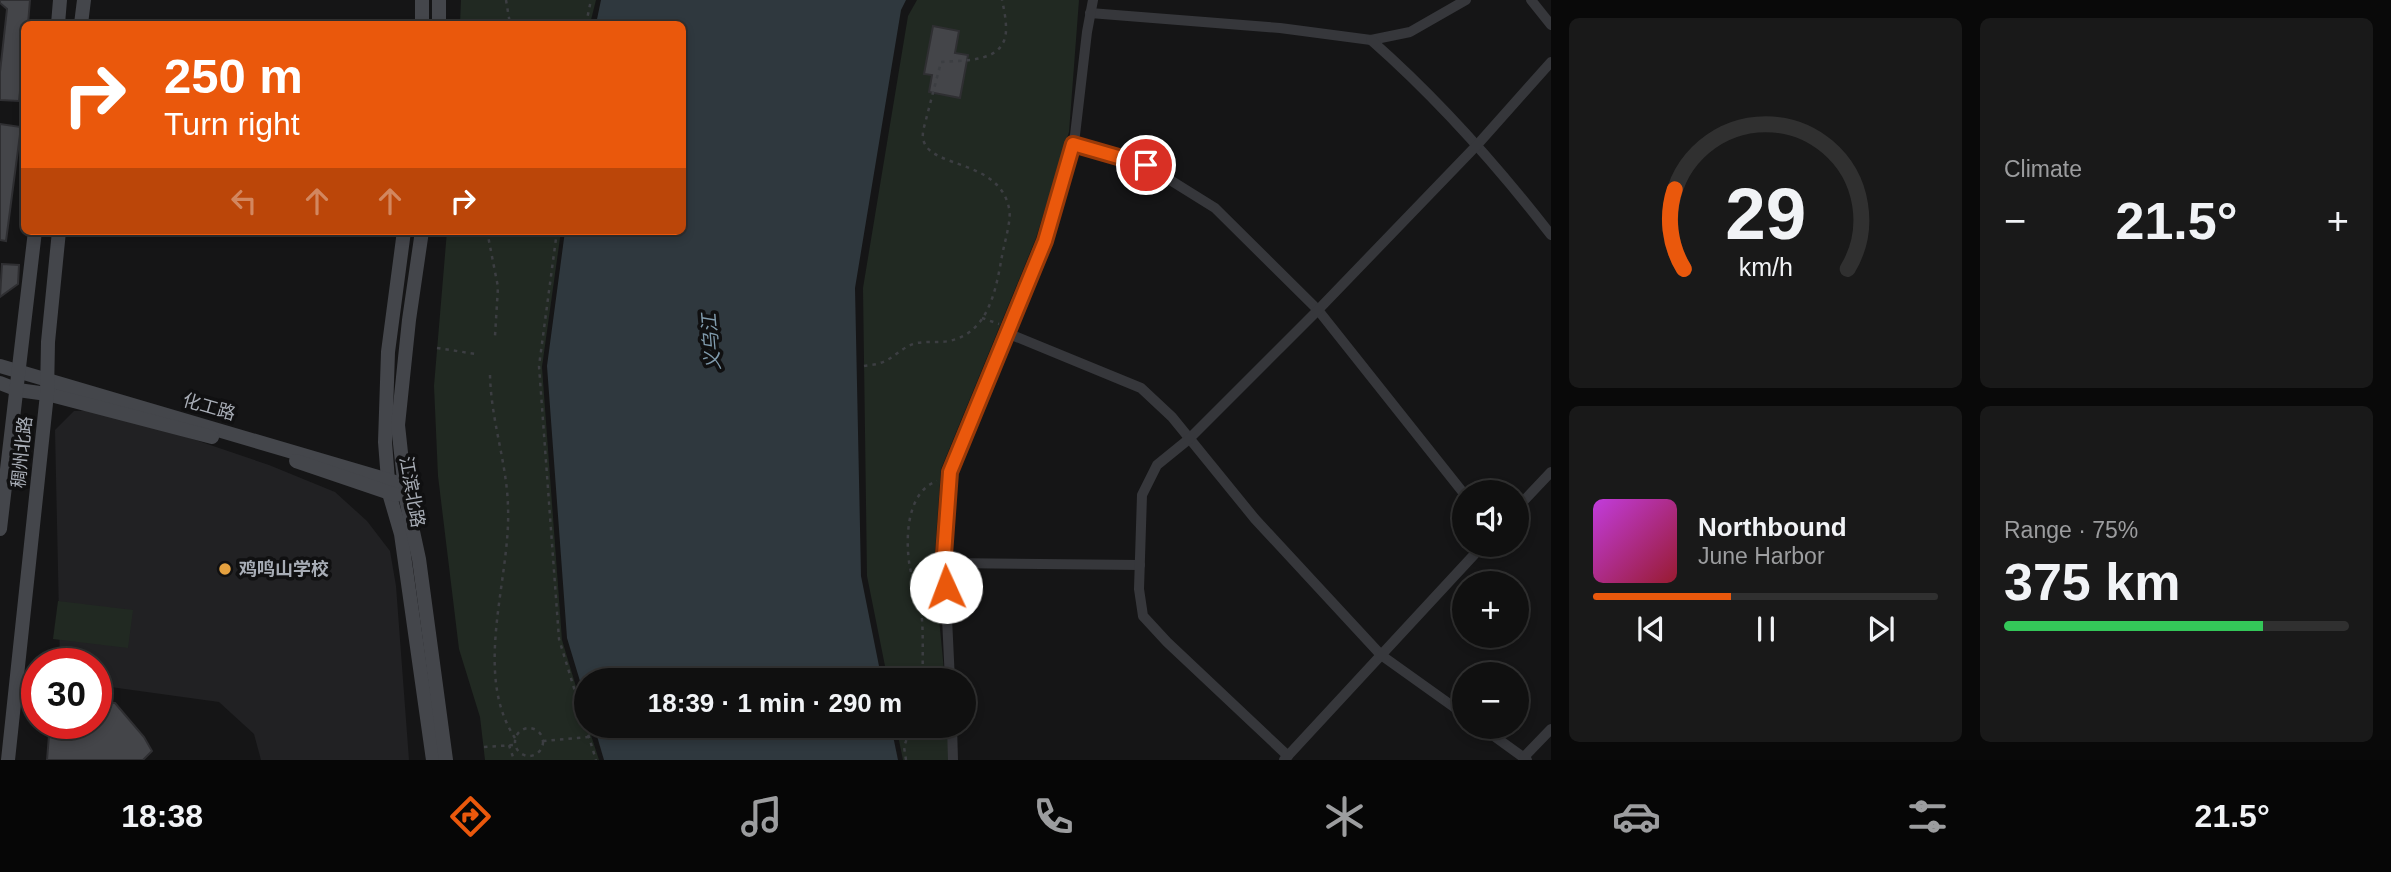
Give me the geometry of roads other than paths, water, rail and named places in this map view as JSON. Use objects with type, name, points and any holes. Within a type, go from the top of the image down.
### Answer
[{"type":"main road","points":[[58,21],[60,0]]},
{"type":"main road","points":[[81,21],[84,0]]},
{"type":"main road","points":[[422,0],[422,21]]},
{"type":"main road","points":[[439,0],[439,21]]},
{"type":"main road","name":"稠州北路","points":[[0,529],[35,235]]},
{"type":"main road","name":"稠州北路","points":[[8,760],[47,394],[46,379],[60,235]]},
{"type":"main road","name":"江滨北路","points":[[403,235],[388,352],[385,442],[389,486],[401,534],[433,760]]},
{"type":"main road","name":"江滨北路","points":[[421,235],[398,425],[446,760]]},
{"type":"main road","name":"化工路","points":[[0,366],[406,492]]},
{"type":"main road","name":"化工路","points":[[0,383],[18,390],[47,394],[389,486]]},
{"type":"street","points":[[949,668],[944,563],[950,472],[1045,241],[1073,144],[1093,0]]},
{"type":"street","points":[[1090,13],[1280,28],[1371,40],[1410,32],[1466,0]]},
{"type":"street","points":[[1531,0],[1551,24]]},
{"type":"street","points":[[1371,40],[1409,74],[1478,144],[1551,235]]},
{"type":"street","points":[[1472,557],[1286,758],[1143,616],[1139,589],[1142,495],[1157,465],[1189,439],[1318,310],[1478,144],[1551,62]]},
{"type":"street","points":[[1073,144],[1146,165],[1215,208],[1318,310],[1453,480]]},
{"type":"street","points":[[1007,333],[1141,388],[1172,417],[1255,519],[1381,655],[1452,706]]},
{"type":"street","points":[[1529,497],[1549,478]]},
{"type":"street","points":[[944,563],[1140,565]]},
{"type":"street","points":[[1498,739],[1526,759],[1551,729]]},
{"type":"street","points":[[952,738],[953,760]]},
{"type":"water","name":"义乌江","points":[[601,0],[906,0],[901,10],[855,288],[861,576],[879,668],[576,668],[567,638],[547,366],[564,235],[686,235],[686,21],[597,21]]},
{"type":"water","points":[[598,738],[893,738],[898,760],[604,760]]},
{"type":"place","name":"鸡鸣山学校","points":[[225,569]]}]
